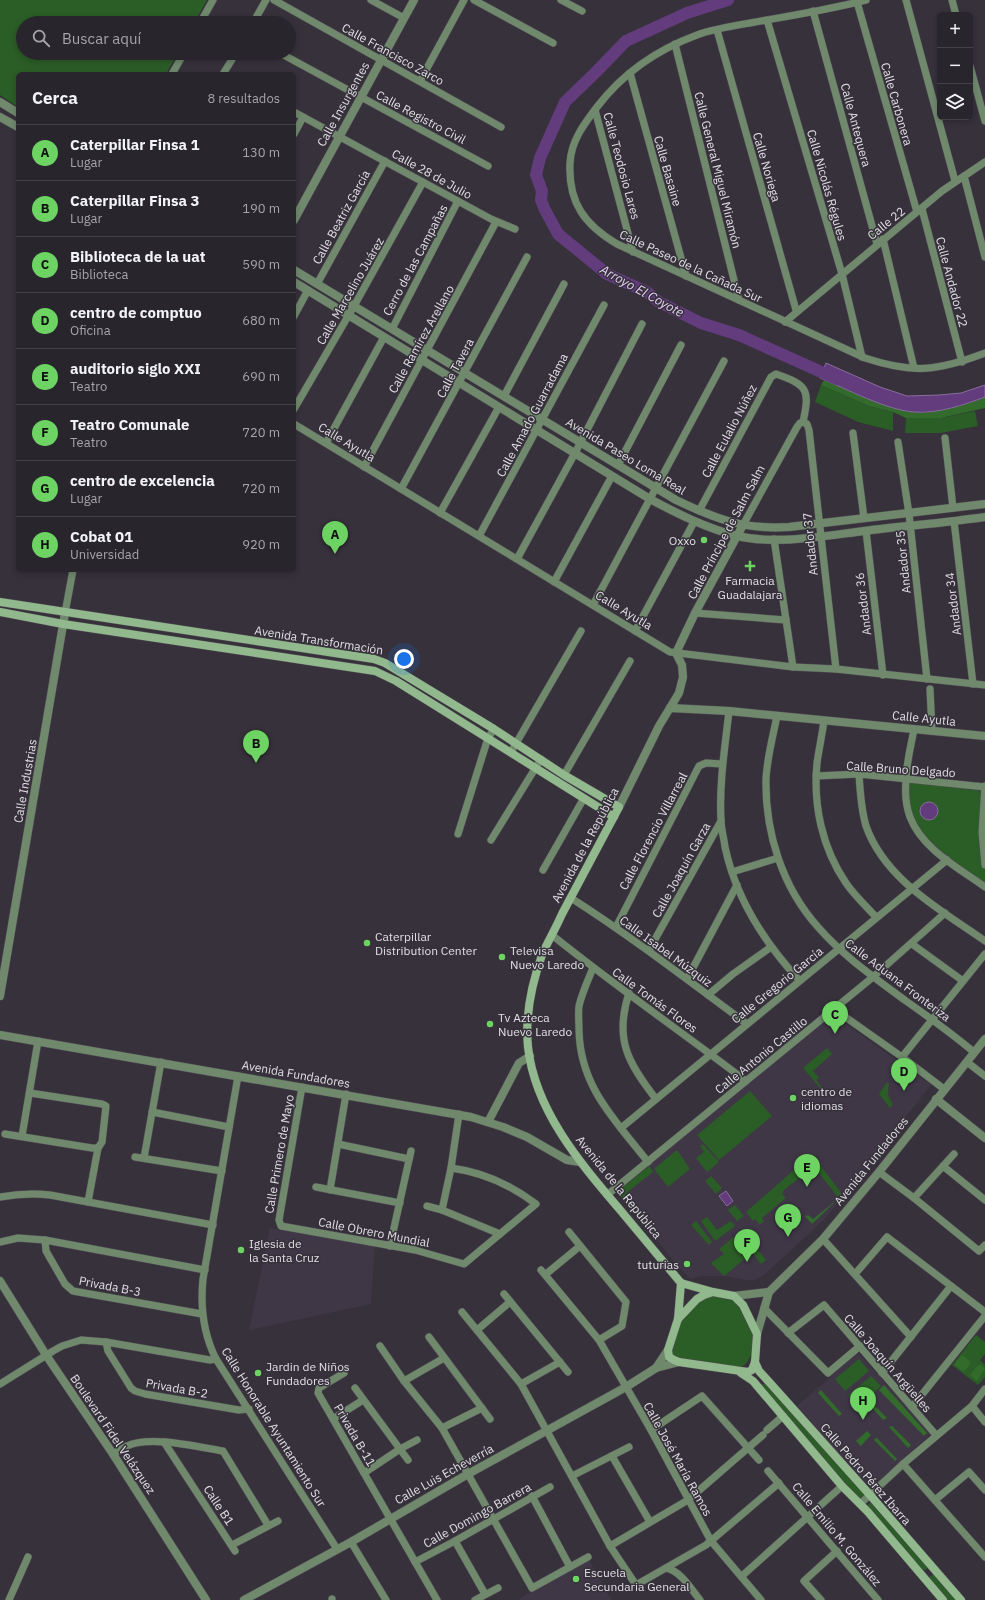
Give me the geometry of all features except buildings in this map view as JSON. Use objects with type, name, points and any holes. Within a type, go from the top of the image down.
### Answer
[{"type":"main road","name":"Avenida Transformación","points":[[0,602],[385,663],[494,729],[564,775],[619,807]]},
{"type":"main road","points":[[14,615],[15,604]]},
{"type":"main road","name":"Avenida Transformación","points":[[0,612],[64,624],[368,669],[382,674],[511,752],[614,817]]},
{"type":"main road","points":[[92,628],[93,617]]},
{"type":"main road","points":[[168,639],[169,629]]},
{"type":"main road","points":[[249,651],[251,641]]},
{"type":"main road","points":[[346,666],[348,656]]},
{"type":"main road","points":[[435,706],[440,696]]},
{"type":"main road","points":[[455,718],[461,709]]},
{"type":"main road","points":[[471,728],[475,718]]},
{"type":"main road","name":"Avenida de la República","points":[[619,807],[542,956],[531,994],[528,1035],[530,1056],[537,1084],[549,1112],[580,1162],[681,1283]]},
{"type":"main road","points":[[681,1283],[713,1292],[734,1296],[743,1305],[757,1334],[755,1362],[751,1371],[740,1372],[679,1362],[669,1357],[668,1350],[678,1319],[681,1283]]},
{"type":"main road","points":[[678,1319],[697,1299],[713,1292]]},
{"type":"main road","name":"Calle Pedro Pérez Ibarra","points":[[755,1362],[770,1383],[961,1600]]},
{"type":"main road","name":"Calle Pedro Pérez Ibarra","points":[[740,1372],[749,1377],[761,1390],[842,1486],[860,1504],[944,1600]]},
{"type":"main road","points":[[761,1390],[760,1386],[762,1382],[766,1381],[770,1383]]},
{"type":"main road","points":[[924,1577],[934,1569]]},
{"type":"street","points":[[204,16],[213,0]]},
{"type":"street","points":[[257,16],[266,0]]},
{"type":"street","name":"Calle Francisco Zarco","points":[[274,0],[501,127]]},
{"type":"street","points":[[371,0],[404,18]]},
{"type":"street","name":"Calle Insurgentes","points":[[296,216],[414,0]]},
{"type":"street","points":[[420,81],[464,0]]},
{"type":"street","points":[[474,0],[553,43]]},
{"type":"street","points":[[561,0],[582,11]]},
{"type":"street","name":"Calle Paseo de la Cañada Sur","points":[[866,0],[698,35],[663,50],[630,72],[617,83],[582,126],[576,139],[572,150],[570,171],[570,184],[574,198],[583,216],[591,226],[607,238],[633,252],[862,357],[900,368],[914,368],[940,367],[962,362],[985,353]]},
{"type":"street","points":[[906,0],[955,181]]},
{"type":"street","points":[[952,0],[955,12]]},
{"type":"street","name":"Calle Carbonera","points":[[857,2],[919,210]]},
{"type":"street","name":"Calle Antequera","points":[[813,11],[877,244]]},
{"type":"street","name":"Calle Nicolás Régules","points":[[767,20],[842,274],[862,357]]},
{"type":"street","name":"Calle Noriega","points":[[717,30],[796,310]]},
{"type":"street","name":"Calle General Miguel Miramón","points":[[675,44],[739,300]]},
{"type":"street","points":[[173,72],[180,60]]},
{"type":"street","points":[[224,72],[232,60]]},
{"type":"street","name":"Calle Registro Civil","points":[[293,60],[488,166]]},
{"type":"street","name":"Calle Basaine","points":[[630,72],[686,276]]},
{"type":"street","points":[[973,77],[985,121]]},
{"type":"street","points":[[0,102],[16,112]]},
{"type":"street","name":"Calle Teodosio Lares","points":[[595,110],[633,252]]},
{"type":"street","name":"Calle 28 de Julio","points":[[296,113],[496,222],[515,229]]},
{"type":"street","points":[[0,116],[16,127]]},
{"type":"street","points":[[296,130],[303,117]]},
{"type":"street","name":"Calle Beatriz García","points":[[317,284],[385,161]]},
{"type":"street","name":"Calle 22","points":[[785,322],[796,310],[955,181],[985,162]]},
{"type":"street","points":[[964,176],[985,257]]},
{"type":"street","name":"Calle Marcelino Juárez","points":[[296,406],[349,316],[423,182]]},
{"type":"street","name":"Cerro de las Campañas","points":[[392,329],[458,201]]},
{"type":"street","name":"Calle Andador 22","points":[[919,210],[962,362]]},
{"type":"street","name":"Calle Ramírez Arellano","points":[[364,467],[496,222]]},
{"type":"street","points":[[883,239],[914,368]]},
{"type":"street","name":"Calle Tavera","points":[[402,489],[527,257]]},
{"type":"street","name":"Avenida Paseo Loma Real","points":[[296,271],[656,488],[699,511],[724,520],[743,525],[766,528],[819,524],[985,504]]},
{"type":"street","name":"Avenida Paseo Loma Real","points":[[296,283],[575,454],[650,499],[694,522],[738,536],[774,539],[820,536],[985,517]]},
{"type":"street","points":[[504,396],[564,284]]},
{"type":"street","points":[[296,312],[308,290]]},
{"type":"street","name":"Calle Amado Guarradama","points":[[479,536],[604,304]]},
{"type":"street","points":[[517,559],[575,454],[642,324]]},
{"type":"street","points":[[326,444],[384,337]]},
{"type":"street","points":[[618,465],[681,345]]},
{"type":"street","points":[[593,605],[724,361]]},
{"type":"street","name":"Calle Eulalio Núñez","points":[[699,511],[762,396],[767,383],[771,377],[776,374],[790,379],[804,389],[807,396],[801,422]]},
{"type":"street","points":[[440,513],[498,407]]},
{"type":"street","name":"Andador 37","points":[[801,422],[807,424],[809,430],[836,669]]},
{"type":"street","name":"Calle Príncipe de Salm Salm","points":[[676,653],[743,525],[801,422]]},
{"type":"street","name":"Calle Ayutla","points":[[296,425],[670,652],[793,667],[836,669],[985,685]]},
{"type":"street","points":[[853,433],[864,518]]},
{"type":"street","points":[[945,438],[953,508]]},
{"type":"street","name":"Andador 35","points":[[898,442],[909,514],[927,679]]},
{"type":"street","points":[[554,582],[612,476]]},
{"type":"street","name":"Andador 34","points":[[954,521],[973,684]]},
{"type":"street","points":[[635,631],[694,522]]},
{"type":"street","name":"Andador 36","points":[[866,531],[882,675]]},
{"type":"street","points":[[774,539],[793,667]]},
{"type":"street","name":"Calle Industrias","points":[[0,996],[72,572]]},
{"type":"street","points":[[696,613],[786,620]]},
{"type":"street","points":[[511,752],[581,631]]},
{"type":"street","name":"Avenida de la República","points":[[619,807],[659,726],[679,693],[683,677],[682,665],[676,653]]},
{"type":"street","points":[[564,775],[630,661]]},
{"type":"street","points":[[930,689],[932,731]]},
{"type":"street","name":"Calle Ayutla","points":[[670,708],[729,711],[985,736]]},
{"type":"street","points":[[729,711],[722,764],[721,820],[732,872],[741,896],[758,929],[771,947],[800,980]]},
{"type":"street","name":"Calle Aduana Fronteriza","points":[[777,716],[766,777],[766,796],[768,817],[778,858],[788,882],[817,927],[838,949],[974,1052]]},
{"type":"street","points":[[824,721],[816,776],[819,817],[827,847],[839,873],[846,884],[876,917]]},
{"type":"street","points":[[458,834],[488,738],[494,729]]},
{"type":"street","points":[[914,729],[906,779],[907,806],[910,817],[921,835],[947,860],[985,887]]},
{"type":"street","points":[[491,840],[540,759]]},
{"type":"street","name":"Calle Florencio Villarreal","points":[[616,926],[699,766],[706,763],[722,764]]},
{"type":"street","points":[[859,774],[861,800],[866,826],[878,851],[886,863],[911,889],[985,941]]},
{"type":"street","name":"Calle Bruno Delgado","points":[[816,776],[859,774],[985,787]]},
{"type":"street","points":[[985,787],[982,832],[985,865]]},
{"type":"street","points":[[543,870],[584,798]]},
{"type":"street","name":"Calle Joaquín Garza","points":[[649,950],[721,820]]},
{"type":"street","points":[[732,872],[778,858]]},
{"type":"street","name":"Calle Gregorio García","points":[[621,1128],[947,860]]},
{"type":"street","points":[[687,979],[737,885]]},
{"type":"street","name":"Calle Isabel Múzquiz","points":[[571,898],[616,926],[747,1024]]},
{"type":"street","name":"Calle Antonio Castillo","points":[[607,1195],[873,977],[912,944],[945,913]]},
{"type":"street","name":"Calle Tomás Flores","points":[[552,935],[593,968],[746,1081]]},
{"type":"street","points":[[912,944],[963,981]]},
{"type":"street","points":[[708,995],[733,974],[771,947]]},
{"type":"street","points":[[902,1057],[985,954]]},
{"type":"street","points":[[593,968],[579,1007],[580,1051],[592,1086],[598,1098],[648,1162]]},
{"type":"street","points":[[629,994],[624,1012],[623,1032],[625,1046],[637,1074],[656,1099]]},
{"type":"street","points":[[834,1009],[944,1089]]},
{"type":"street","name":"Avenida Fundadores","points":[[0,1035],[459,1114],[488,1122],[527,1137],[567,1160],[580,1162]]},
{"type":"street","name":"Avenida Fundadores","points":[[769,1292],[823,1239],[985,1039]]},
{"type":"street","points":[[22,1136],[38,1041]]},
{"type":"street","points":[[488,1122],[519,1063],[530,1056]]},
{"type":"street","points":[[144,1158],[161,1062]]},
{"type":"street","points":[[966,1062],[985,1076]]},
{"type":"street","name":"Calle Honorable Ayuntamiento Sur","points":[[238,1076],[201,1297],[205,1329],[216,1359],[337,1549]]},
{"type":"street","name":"Calle Primero de Mayo","points":[[279,1224],[302,1087]]},
{"type":"street","points":[[30,1093],[102,1104],[106,1106],[102,1142],[98,1148],[88,1202]]},
{"type":"street","points":[[330,1190],[346,1094]]},
{"type":"street","points":[[936,1099],[985,1138]]},
{"type":"street","points":[[152,1112],[229,1127]]},
{"type":"street","points":[[442,1210],[459,1114]]},
{"type":"street","points":[[5,1134],[98,1148]]},
{"type":"street","points":[[338,1144],[409,1159]]},
{"type":"street","points":[[390,1246],[411,1151]]},
{"type":"street","points":[[914,1198],[954,1154]]},
{"type":"street","points":[[135,1157],[222,1171]]},
{"type":"street","points":[[943,1166],[985,1200]]},
{"type":"street","points":[[427,1206],[442,1210],[500,1234],[536,1204],[517,1190],[489,1177],[450,1168]]},
{"type":"street","points":[[878,1172],[914,1198],[980,1251],[985,1245]]},
{"type":"street","points":[[316,1187],[400,1203]]},
{"type":"street","points":[[0,1197],[34,1193],[213,1224]]},
{"type":"street","name":"Calle Obrero Mundial","points":[[279,1224],[283,1227],[415,1250],[464,1264],[500,1234]]},
{"type":"street","points":[[569,1232],[626,1302],[622,1326],[599,1340]]},
{"type":"street","points":[[856,1274],[886,1237],[985,1312]]},
{"type":"street","points":[[0,1242],[18,1238],[45,1240],[205,1270]]},
{"type":"street","points":[[823,1239],[911,1337]]},
{"type":"street","name":"Privada B-3","points":[[45,1240],[46,1251],[65,1284],[72,1291],[202,1314]]},
{"type":"street","name":"Calle José María Ramos","points":[[580,1246],[544,1272],[599,1340],[651,1430],[711,1541],[762,1600]]},
{"type":"street","name":"Boulevard Fidel Velázquez","points":[[0,1281],[46,1355],[114,1454],[206,1600]]},
{"type":"street","points":[[882,1372],[951,1286]]},
{"type":"street","points":[[734,1296],[769,1292],[757,1334]]},
{"type":"street","points":[[504,1294],[568,1372]]},
{"type":"street","points":[[477,1330],[510,1302]]},
{"type":"street","name":"Calle Joaquín Argüelles","points":[[788,1333],[824,1305],[936,1435]]},
{"type":"street","points":[[764,1308],[828,1373],[860,1346]]},
{"type":"street","points":[[462,1312],[521,1384],[546,1432],[610,1546],[636,1585],[711,1541],[779,1483]]},
{"type":"street","points":[[912,1407],[985,1316]]},
{"type":"street","points":[[429,1337],[490,1419]]},
{"type":"street","points":[[0,1384],[62,1346],[81,1340],[106,1342],[210,1360],[216,1359]]},
{"type":"street","name":"Privada B-2","points":[[106,1342],[108,1351],[135,1391],[243,1411],[249,1409]]},
{"type":"street","points":[[380,1346],[404,1381],[442,1428],[532,1588],[588,1557]]},
{"type":"street","name":"Calle Luis Echeverría","points":[[656,1368],[668,1350]]},
{"type":"street","points":[[404,1381],[444,1358]]},
{"type":"street","points":[[521,1384],[560,1362]]},
{"type":"street","name":"Calle Luis Echeverría","points":[[244,1600],[351,1542],[468,1474],[626,1387],[656,1368],[679,1362]]},
{"type":"street","name":"Privada B-11","points":[[344,1373],[319,1388],[318,1393],[390,1519]]},
{"type":"street","points":[[355,1388],[408,1460]]},
{"type":"street","points":[[860,1504],[936,1435],[972,1406],[985,1389]]},
{"type":"street","points":[[651,1430],[702,1396],[759,1460]]},
{"type":"street","points":[[333,1419],[363,1400]]},
{"type":"street","points":[[972,1406],[985,1422]]},
{"type":"street","points":[[442,1428],[482,1408]]},
{"type":"street","points":[[610,1546],[688,1500],[783,1416]]},
{"type":"street","points":[[364,1473],[400,1448],[417,1440]]},
{"type":"street","points":[[114,1454],[127,1445],[146,1441],[164,1442],[223,1451],[268,1525]]},
{"type":"street","name":"Calle B1","points":[[164,1442],[233,1548],[268,1525],[278,1521]]},
{"type":"street","points":[[572,1476],[629,1447]]},
{"type":"street","points":[[612,1456],[650,1522]]},
{"type":"street","points":[[903,1464],[985,1558]]},
{"type":"street","name":"Calle Emilio M. González","points":[[768,1471],[878,1600]]},
{"type":"street","points":[[935,1500],[969,1472],[985,1490]]},
{"type":"street","points":[[742,1576],[842,1486]]},
{"type":"street","name":"Calle Domingo Barrera","points":[[415,1562],[550,1487]]},
{"type":"street","points":[[532,1496],[570,1566]]},
{"type":"street","name":"Calle Domingo Barrera","points":[[390,1519],[437,1600]]},
{"type":"street","points":[[455,1541],[485,1594]]},
{"type":"street","points":[[351,1542],[386,1600]]},
{"type":"street","points":[[821,1600],[804,1581],[837,1551]]},
{"type":"street","points":[[9,1600],[28,1557]]},
{"type":"street","points":[[666,1568],[673,1570],[679,1575],[700,1600]]},
{"type":"street","points":[[475,1600],[498,1588]]},
{"type":"shaded area","points":[[826,363],[880,387],[907,396],[961,393],[985,385],[985,397],[959,406],[932,412],[914,412],[903,410],[879,403],[820,378]]},
{"type":"shaded area","points":[[929,802],[935,805],[938,811],[935,817],[929,820],[923,817],[920,811],[923,805]]},
{"type":"shaded area","points":[[832,1014],[931,1085],[824,1220],[764,1275],[753,1281],[723,1276],[701,1276],[691,1279],[680,1269],[617,1192]]},
{"type":"shaded area","points":[[726,1191],[733,1201],[727,1206],[719,1196]]},
{"type":"shaded area","points":[[270,1228],[375,1246],[371,1304],[249,1330]]},
{"type":"shaded area","points":[[858,1353],[931,1434],[868,1490],[797,1406]]},
{"type":"shaded area","name":"Escuela Secundaria General","points":[[588,1558],[611,1600],[518,1600]]},
{"type":"green space","points":[[0,0],[207,0],[198,16],[16,16],[16,60],[174,60],[167,72],[16,72],[16,106],[0,95]]},
{"type":"green space","points":[[824,380],[879,403],[913,412],[922,413],[940,411],[985,397],[985,408],[941,418],[906,418],[893,412],[869,406],[821,385]]},
{"type":"green space","points":[[821,385],[869,406],[893,412],[893,431],[858,422],[815,402]]},
{"type":"green space","points":[[975,411],[978,426],[941,433],[905,433],[906,418],[941,418]]},
{"type":"green space","points":[[906,780],[981,791],[979,835],[985,867],[985,886],[930,845],[913,822]]},
{"type":"green space","points":[[827,1048],[832,1054],[813,1071],[819,1078],[816,1080],[823,1089],[822,1090],[803,1068]]},
{"type":"green space","points":[[887,1082],[889,1084],[889,1097],[893,1104],[890,1108],[879,1094]]},
{"type":"green space","points":[[750,1091],[772,1116],[719,1160],[697,1135]]},
{"type":"green space","points":[[703,1144],[719,1162],[707,1172],[696,1158],[704,1152],[700,1146]]},
{"type":"green space","points":[[677,1150],[690,1169],[668,1187],[654,1169]]},
{"type":"green space","points":[[812,1154],[842,1194],[838,1197],[814,1167],[785,1189],[782,1194],[786,1198],[762,1218],[764,1221],[760,1225],[755,1219],[753,1221],[746,1212]]},
{"type":"green space","points":[[649,1166],[653,1172],[625,1194],[650,1223],[645,1227],[617,1192]]},
{"type":"green space","points":[[711,1176],[722,1188],[716,1194],[705,1181]]},
{"type":"green space","points":[[838,1199],[812,1224],[805,1216],[808,1215],[813,1219]]},
{"type":"green space","points":[[735,1205],[744,1216],[737,1221],[728,1210]]},
{"type":"green space","points":[[707,1217],[717,1230],[731,1221],[735,1226],[715,1241],[701,1221]]},
{"type":"green space","points":[[696,1221],[712,1242],[709,1245],[691,1225]]},
{"type":"green space","points":[[743,1229],[747,1234],[742,1240],[737,1234]]},
{"type":"green space","points":[[734,1237],[749,1255],[724,1276],[711,1263],[724,1254],[719,1249]]},
{"type":"green space","points":[[749,1239],[766,1260],[761,1264],[745,1243]]},
{"type":"green space","points":[[711,1295],[738,1301],[747,1319],[752,1331],[753,1342],[747,1363],[743,1366],[736,1367],[680,1361],[670,1355],[680,1321],[700,1299]]},
{"type":"green space","points":[[976,1335],[985,1342],[985,1354],[980,1360],[985,1365],[985,1377],[978,1385],[952,1365]]},
{"type":"green space","points":[[962,1355],[970,1361],[970,1364],[964,1372],[954,1365]]},
{"type":"green space","points":[[859,1359],[869,1371],[845,1391],[835,1379]]},
{"type":"green space","points":[[981,1365],[985,1369],[977,1381],[970,1375],[977,1366]]},
{"type":"green space","points":[[871,1376],[881,1386],[859,1406],[848,1395]]},
{"type":"green space","points":[[765,1383],[865,1495],[859,1499],[762,1389],[761,1385]]},
{"type":"green space","points":[[884,1385],[927,1433],[924,1436],[879,1390]]},
{"type":"green space","points":[[821,1390],[842,1414],[839,1416],[818,1393]]},
{"type":"green space","points":[[871,1402],[887,1418],[883,1420],[869,1404]]},
{"type":"green space","points":[[892,1426],[911,1445],[908,1448],[889,1427]]},
{"type":"green space","points":[[867,1431],[871,1435],[861,1446],[856,1441]]},
{"type":"green space","points":[[877,1437],[897,1459],[895,1461],[874,1440]]},
{"type":"green space","points":[[872,1501],[929,1567],[923,1571],[866,1507]]},
{"type":"green space","points":[[934,1574],[957,1600],[947,1600],[928,1578]]},
{"type":"waterway","name":"Arroyo El Coyote","points":[[728,0],[687,13],[626,41],[565,102],[540,158],[536,175],[542,191],[541,200],[558,234],[607,274],[647,292],[659,302],[701,323],[739,335],[837,379]]},
{"type":"place","name":"Oxxo","points":[[704,540]]},
{"type":"place","name":"Caterpillar Finsa 1","points":[[335,554]]},
{"type":"place","name":"Farmacia Guadalajara","points":[[750,566]]},
{"type":"place","name":"Caterpillar Finsa 3","points":[[256,763]]},
{"type":"place","name":"Caterpillar Distribution Center","points":[[367,943]]},
{"type":"place","name":"Televisa Nuevo Laredo","points":[[502,957]]},
{"type":"place","name":"Tv Azteca Nuevo Laredo","points":[[490,1024]]},
{"type":"place","name":"Biblioteca de la uat","points":[[835,1034]]},
{"type":"place","name":"centro de comptuo","points":[[904,1091]]},
{"type":"place","name":"centro de idiomas","points":[[793,1098]]},
{"type":"place","name":"auditorio siglo XXI","points":[[807,1187]]},
{"type":"place","name":"centro de excelencia","points":[[788,1237]]},
{"type":"place","name":"Iglesia de la Santa Cruz","points":[[241,1250]]},
{"type":"place","name":"Teatro Comunale","points":[[747,1262]]},
{"type":"place","name":"tuturias","points":[[687,1264]]},
{"type":"place","name":"Jardin de Niños Fundadores","points":[[258,1373]]},
{"type":"place","name":"Cobat 01","points":[[863,1420]]},
{"type":"place","name":"Escuela Secundaria General","points":[[576,1579]]}]
